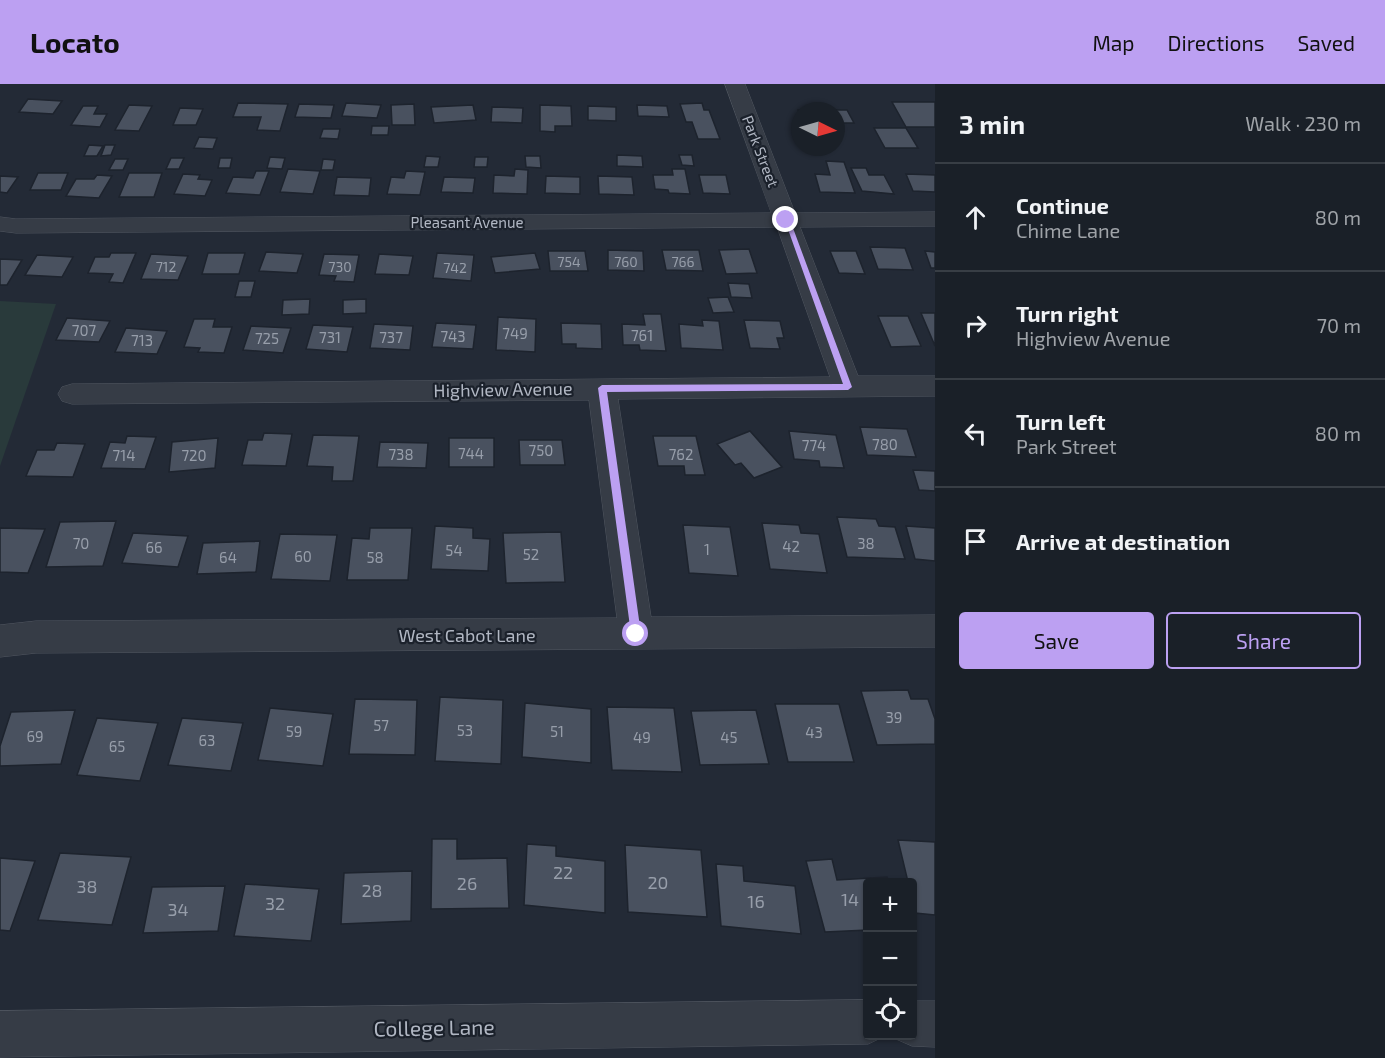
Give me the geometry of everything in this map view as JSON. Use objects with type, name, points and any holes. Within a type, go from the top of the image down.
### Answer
[{"type":"street","name":"Park Street","points":[[735,84],[848,387]]},
{"type":"street","name":"Pleasant Avenue","points":[[0,224],[28,226],[935,219]]},
{"type":"street","name":"Highview Avenue","points":[[72,394],[935,387]]},
{"type":"street","points":[[602,388],[636,634]]},
{"type":"street","name":"West Cabot Lane","points":[[0,641],[36,637],[935,631]]},
{"type":"street","name":"College Lane","points":[[0,1034],[863,1022]]},
{"type":"street","points":[[917,1023],[935,1024]]},
{"type":"shaded area","points":[[0,301],[56,304],[0,466]]},
{"type":"building","points":[[28,99],[62,101],[53,114],[19,112]]},
{"type":"building","points":[[892,102],[935,102],[935,127],[906,127]]},
{"type":"building","points":[[238,103],[288,104],[280,131],[257,130],[261,117],[233,117]]},
{"type":"building","points":[[346,103],[381,105],[377,118],[342,116]]},
{"type":"building","points":[[702,103],[704,110],[709,110],[720,139],[698,139],[692,122],[686,122],[680,104]]},
{"type":"building","points":[[299,104],[334,105],[331,118],[295,117]]},
{"type":"building","points":[[414,104],[415,125],[392,125],[391,105]]},
{"type":"building","points":[[129,105],[152,106],[139,131],[115,130]]},
{"type":"building","points":[[473,105],[476,120],[434,123],[431,107]]},
{"type":"building","points":[[540,105],[571,106],[572,126],[555,126],[555,132],[540,131]]},
{"type":"building","points":[[637,105],[667,106],[669,117],[638,116]]},
{"type":"building","points":[[83,106],[98,106],[94,114],[107,114],[100,127],[71,125]]},
{"type":"building","points":[[588,106],[616,107],[616,121],[588,120]]},
{"type":"building","points":[[492,107],[523,108],[522,123],[491,122]]},
{"type":"building","points":[[180,108],[203,109],[196,125],[173,125]]},
{"type":"building","points":[[845,110],[847,110],[854,123],[845,123]]},
{"type":"building","points":[[372,126],[389,126],[388,135],[371,135]]},
{"type":"building","points":[[874,128],[906,128],[918,148],[885,148]]},
{"type":"building","points":[[323,129],[340,129],[338,139],[320,138]]},
{"type":"building","points":[[199,137],[217,138],[213,149],[194,148]]},
{"type":"building","points":[[89,145],[103,146],[97,156],[84,156]]},
{"type":"building","points":[[105,145],[115,145],[111,155],[101,156]]},
{"type":"building","points":[[617,155],[642,156],[643,167],[617,166]]},
{"type":"building","points":[[679,155],[692,155],[694,166],[682,165]]},
{"type":"building","points":[[426,156],[440,157],[438,167],[424,167]]},
{"type":"building","points":[[525,156],[540,156],[541,168],[526,167]]},
{"type":"building","points":[[270,157],[285,158],[282,169],[267,168]]},
{"type":"building","points":[[475,157],[488,157],[487,167],[474,167]]},
{"type":"building","points":[[171,158],[184,158],[179,169],[166,169]]},
{"type":"building","points":[[220,158],[232,158],[230,168],[218,168]]},
{"type":"building","points":[[115,159],[128,159],[123,170],[109,170]]},
{"type":"building","points":[[323,159],[335,160],[333,170],[321,170]]},
{"type":"building","points":[[826,161],[844,162],[855,193],[820,192],[815,174],[830,175]]},
{"type":"building","points":[[851,168],[866,168],[869,175],[884,175],[894,194],[862,191]]},
{"type":"building","points":[[288,169],[320,171],[313,194],[280,192]]},
{"type":"building","points":[[515,169],[528,170],[527,194],[493,193],[494,175],[514,176]]},
{"type":"building","points":[[672,169],[685,169],[690,194],[669,193],[668,190],[655,189],[653,175],[673,175]]},
{"type":"building","points":[[256,171],[269,171],[260,195],[226,193],[233,177],[253,178]]},
{"type":"building","points":[[406,171],[425,172],[420,195],[387,194],[391,177],[404,178]]},
{"type":"building","points":[[38,173],[68,173],[61,190],[30,190]]},
{"type":"building","points":[[129,173],[162,173],[154,197],[119,197]]},
{"type":"building","points":[[183,174],[200,175],[198,179],[212,180],[205,196],[174,194]]},
{"type":"building","points":[[906,174],[935,175],[935,192],[913,191]]},
{"type":"building","points":[[97,175],[112,176],[99,198],[66,196],[76,179],[94,179]]},
{"type":"building","points":[[699,175],[726,175],[730,194],[703,193]]},
{"type":"building","points":[[0,176],[18,177],[7,193],[0,192]]},
{"type":"building","points":[[546,176],[580,177],[580,194],[545,193]]},
{"type":"building","points":[[598,176],[632,177],[634,195],[599,194]]},
{"type":"building","points":[[337,177],[371,178],[369,196],[334,195]]},
{"type":"building","points":[[444,177],[475,178],[473,193],[441,192]]},
{"type":"building","points":[[870,247],[905,248],[913,270],[878,269]]},
{"type":"building","points":[[749,249],[757,273],[726,274],[719,250]]},
{"type":"building","points":[[608,250],[643,251],[644,271],[608,270]]},
{"type":"building","points":[[662,250],[699,250],[703,271],[666,270]]},
{"type":"building","points":[[548,251],[585,251],[588,271],[550,271]]},
{"type":"building","points":[[830,251],[856,251],[865,274],[839,273]]},
{"type":"building","points":[[925,251],[935,252],[935,268],[931,268]]},
{"type":"building","points":[[266,252],[303,254],[297,273],[259,271]]},
{"type":"building","points":[[111,253],[136,253],[123,283],[109,282],[113,274],[88,273],[95,257],[109,257]]},
{"type":"building","points":[[208,253],[245,253],[239,274],[202,274]]},
{"type":"building","points":[[437,253],[474,255],[471,281],[433,278]]},
{"type":"building","points":[[535,253],[540,269],[495,273],[491,257]]},
{"type":"building","points":[[151,254],[188,256],[178,280],[141,279]]},
{"type":"building","points":[[324,254],[359,255],[354,282],[334,281],[336,276],[319,275]]},
{"type":"building","points":[[379,254],[413,256],[409,275],[375,274]]},
{"type":"building","points":[[37,255],[73,257],[62,277],[25,275]]},
{"type":"building","points":[[0,259],[22,260],[7,285],[0,285]]},
{"type":"building","points":[[239,281],[255,281],[251,297],[235,297]]},
{"type":"building","points":[[728,283],[749,284],[752,298],[731,297]]},
{"type":"building","points":[[728,297],[734,312],[713,313],[708,298]]},
{"type":"building","points":[[310,299],[309,314],[282,315],[283,300]]},
{"type":"building","points":[[366,299],[366,313],[343,314],[343,300]]},
{"type":"building","points":[[921,313],[935,313],[935,346]]},
{"type":"building","points":[[643,314],[661,314],[666,351],[640,350],[639,345],[623,345],[622,324],[645,325]]},
{"type":"building","points":[[878,316],[908,316],[921,346],[891,347]]},
{"type":"building","points":[[498,317],[536,319],[535,352],[496,350]]},
{"type":"building","points":[[67,318],[110,321],[99,342],[56,340]]},
{"type":"building","points":[[194,319],[215,319],[213,327],[232,327],[224,353],[198,352],[200,348],[184,347]]},
{"type":"building","points":[[702,320],[719,321],[723,350],[681,348],[679,324],[703,326]]},
{"type":"building","points":[[744,320],[780,321],[784,338],[777,338],[780,349],[750,348]]},
{"type":"building","points":[[436,323],[476,325],[473,349],[432,347]]},
{"type":"building","points":[[561,323],[601,324],[602,349],[576,348],[576,344],[562,344]]},
{"type":"building","points":[[374,324],[413,326],[410,350],[370,348]]},
{"type":"building","points":[[313,325],[353,327],[347,352],[306,349]]},
{"type":"building","points":[[251,326],[291,328],[283,353],[243,350]]},
{"type":"building","points":[[126,328],[167,331],[157,354],[115,352]]},
{"type":"building","points":[[860,427],[907,429],[916,457],[867,455]]},
{"type":"building","points":[[750,431],[782,467],[754,478],[741,463],[735,465],[717,444]]},
{"type":"building","points":[[789,431],[836,435],[844,468],[820,467],[819,461],[794,459]]},
{"type":"building","points":[[264,433],[292,434],[286,466],[242,465],[248,440],[262,440]]},
{"type":"building","points":[[313,435],[359,436],[353,481],[332,481],[333,467],[307,466]]},
{"type":"building","points":[[127,436],[156,437],[145,469],[101,468],[110,442],[125,443]]},
{"type":"building","points":[[653,436],[696,436],[705,475],[685,475],[684,466],[658,466]]},
{"type":"building","points":[[218,438],[215,468],[169,472],[172,442]]},
{"type":"building","points":[[449,438],[494,438],[494,467],[449,467]]},
{"type":"building","points":[[519,440],[562,440],[565,465],[520,465]]},
{"type":"building","points":[[380,442],[428,443],[426,468],[377,467]]},
{"type":"building","points":[[57,443],[85,444],[73,477],[26,476],[37,450],[54,450]]},
{"type":"building","points":[[913,470],[935,471],[935,491],[919,490]]},
{"type":"building","points":[[837,517],[876,519],[879,526],[895,527],[905,559],[847,557]]},
{"type":"building","points":[[116,521],[103,566],[46,567],[60,522]]},
{"type":"building","points":[[762,523],[799,525],[801,533],[819,534],[827,573],[770,569]]},
{"type":"building","points":[[683,525],[730,527],[738,576],[689,573]]},
{"type":"building","points":[[435,526],[473,528],[473,538],[490,539],[488,571],[431,569]]},
{"type":"building","points":[[906,526],[935,528],[935,561],[915,559]]},
{"type":"building","points":[[0,528],[45,529],[28,573],[0,572]]},
{"type":"building","points":[[370,528],[412,528],[408,580],[347,580],[352,538],[369,539]]},
{"type":"building","points":[[561,532],[565,582],[506,583],[503,533]]},
{"type":"building","points":[[133,533],[188,536],[178,567],[122,563]]},
{"type":"building","points":[[280,534],[337,535],[330,581],[271,579]]},
{"type":"building","points":[[260,541],[256,572],[197,574],[203,543]]},
{"type":"building","points":[[908,690],[911,699],[928,699],[935,719],[935,744],[877,745],[861,691]]},
{"type":"building","points":[[440,697],[503,700],[501,764],[435,761]]},
{"type":"building","points":[[355,699],[417,700],[415,755],[349,754]]},
{"type":"building","points":[[525,703],[591,709],[591,763],[522,757]]},
{"type":"building","points":[[775,704],[839,704],[854,762],[788,762]]},
{"type":"building","points":[[607,707],[674,708],[682,772],[612,770]]},
{"type":"building","points":[[270,708],[333,714],[323,766],[258,760]]},
{"type":"building","points":[[75,710],[61,764],[0,766],[0,746],[11,712]]},
{"type":"building","points":[[756,710],[769,764],[700,765],[691,711]]},
{"type":"building","points":[[97,718],[158,723],[140,781],[77,775]]},
{"type":"building","points":[[182,718],[243,723],[231,771],[168,765]]},
{"type":"building","points":[[432,839],[457,839],[457,859],[507,858],[509,908],[431,909]]},
{"type":"building","points":[[898,840],[935,842],[935,915],[917,913],[917,878],[907,878]]},
{"type":"building","points":[[527,844],[556,846],[556,856],[605,861],[605,913],[524,905]]},
{"type":"building","points":[[625,845],[701,850],[707,917],[628,912]]},
{"type":"building","points":[[60,853],[131,857],[112,925],[38,920]]},
{"type":"building","points":[[0,858],[35,861],[10,931],[0,930]]},
{"type":"building","points":[[832,859],[837,880],[863,878],[863,930],[825,932],[806,861]]},
{"type":"building","points":[[716,864],[743,866],[744,881],[795,886],[801,934],[721,926]]},
{"type":"building","points":[[412,871],[411,921],[341,924],[344,873]]},
{"type":"building","points":[[245,884],[319,889],[311,941],[234,936]]},
{"type":"building","points":[[225,886],[218,931],[143,933],[152,887]]},
{"type":"route","points":[[636,634],[602,388],[848,387],[786,220]]}]
